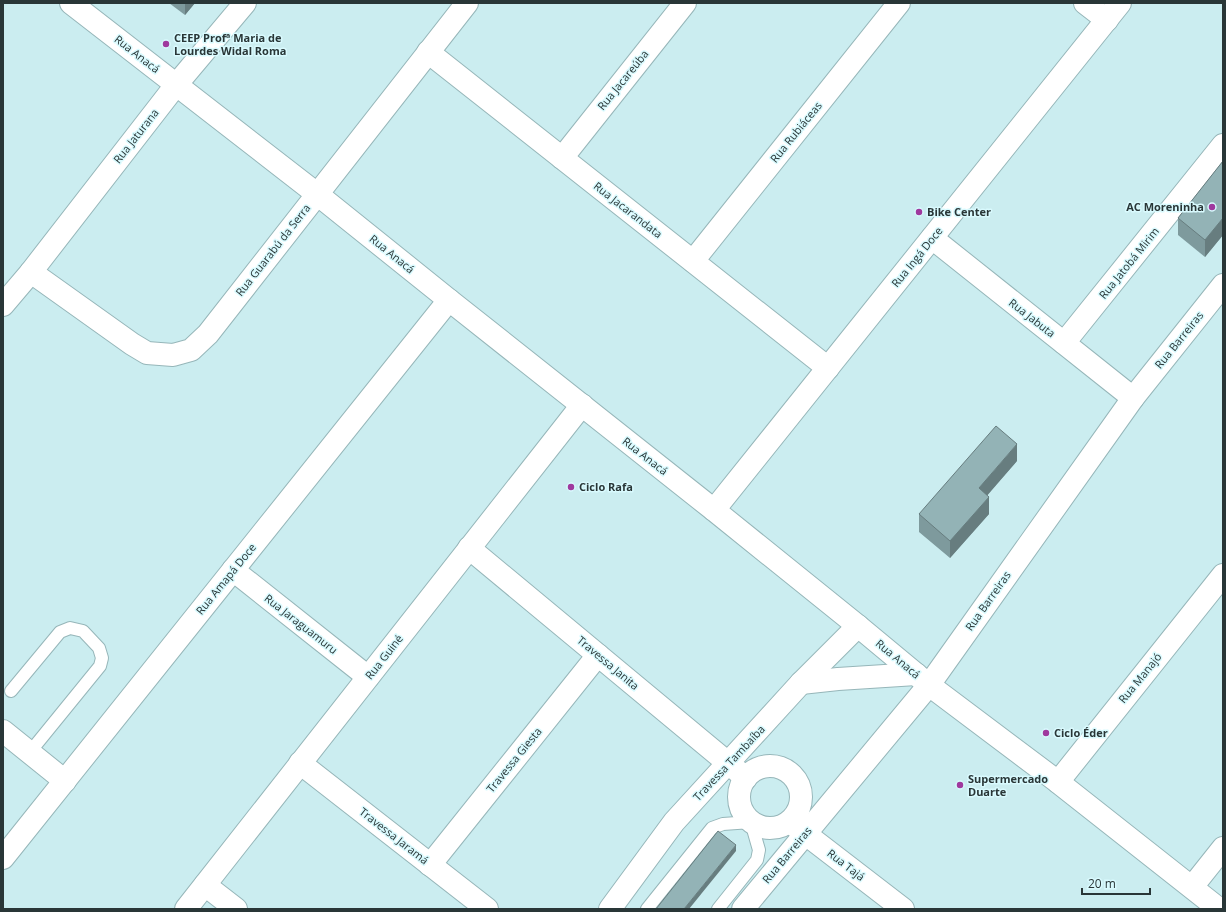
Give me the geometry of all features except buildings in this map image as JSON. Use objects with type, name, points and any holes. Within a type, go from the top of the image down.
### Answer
[{"type":"street","name":"Rua Anacá","points":[[71,3],[317,194],[714,510],[922,679],[1058,782],[1219,909]]},
{"type":"street","name":"Rua Jaturana","points":[[3,305],[31,272],[176,85],[245,3]]},
{"type":"street","name":"Rua Guarabú da Serra","points":[[31,272],[132,344],[147,353],[173,355],[190,350],[208,334],[467,3]]},
{"type":"street","name":"Rua Jacareúba","points":[[562,158],[685,3]]},
{"type":"street","name":"Rua Rubiáceas","points":[[693,261],[899,3]]},
{"type":"street","points":[[1085,3],[1107,20]]},
{"type":"street","name":"Rua Ingá Doce","points":[[714,510],[1120,3]]},
{"type":"street","name":"Rua Jacarandata","points":[[428,52],[828,368]]},
{"type":"street","name":"Rua Jatobá Mirim","points":[[1064,343],[1223,145]]},
{"type":"street","name":"Rua Jabuta","points":[[932,238],[1133,398]]},
{"type":"street","name":"Rua Barreiras","points":[[743,909],[798,827],[922,679],[1133,398],[1223,285]]},
{"type":"street","name":"Rua Amapá Doce","points":[[3,858],[449,300]]},
{"type":"street","name":"Rua Guiné","points":[[186,909],[582,405]]},
{"type":"street","name":"Travessa Janita","points":[[470,548],[746,778]]},
{"type":"street","name":"Rua Jaraguamuru","points":[[233,570],[368,677]]},
{"type":"street","name":"Rua Manajó","points":[[1058,782],[1223,575]]},
{"type":"street","name":"Travessa Tambaíba","points":[[610,909],[674,822],[801,684],[858,626]]},
{"type":"street","name":"Travessa Giesta","points":[[430,865],[598,655]]},
{"type":"street","points":[[801,684],[838,679],[922,679]]},
{"type":"street","points":[[3,731],[65,781]]},
{"type":"street","name":"Travessa Jaramá","points":[[300,763],[487,909]]},
{"type":"street","points":[[762,767],[781,768],[790,774],[797,782],[801,792],[797,813],[798,827],[770,828],[759,826],[751,822],[744,814],[740,805],[739,796],[741,786],[753,771],[762,767]]},
{"type":"street","name":"Rua Tajá","points":[[798,827],[903,909]]},
{"type":"street","points":[[1192,887],[1223,848]]},
{"type":"street","points":[[205,885],[236,909]]},
{"type":"lane","points":[[11,691],[60,632],[70,628],[83,631],[99,648],[102,658],[100,666],[30,752]]},
{"type":"lane","points":[[647,909],[712,828],[723,824],[751,822],[759,850],[757,860],[718,909]]},
{"type":"place","name":"CEEP Profª Maria de Lourdes Widal Roma","points":[[166,44]]},
{"type":"place","name":"AC Moreninha","points":[[1212,207]]},
{"type":"place","name":"Bike Center","points":[[919,212]]},
{"type":"place","name":"Ciclo Rafa","points":[[571,487]]},
{"type":"place","name":"Ciclo Éder","points":[[1046,733]]},
{"type":"place","name":"Supermercado Duarte","points":[[960,785]]}]
